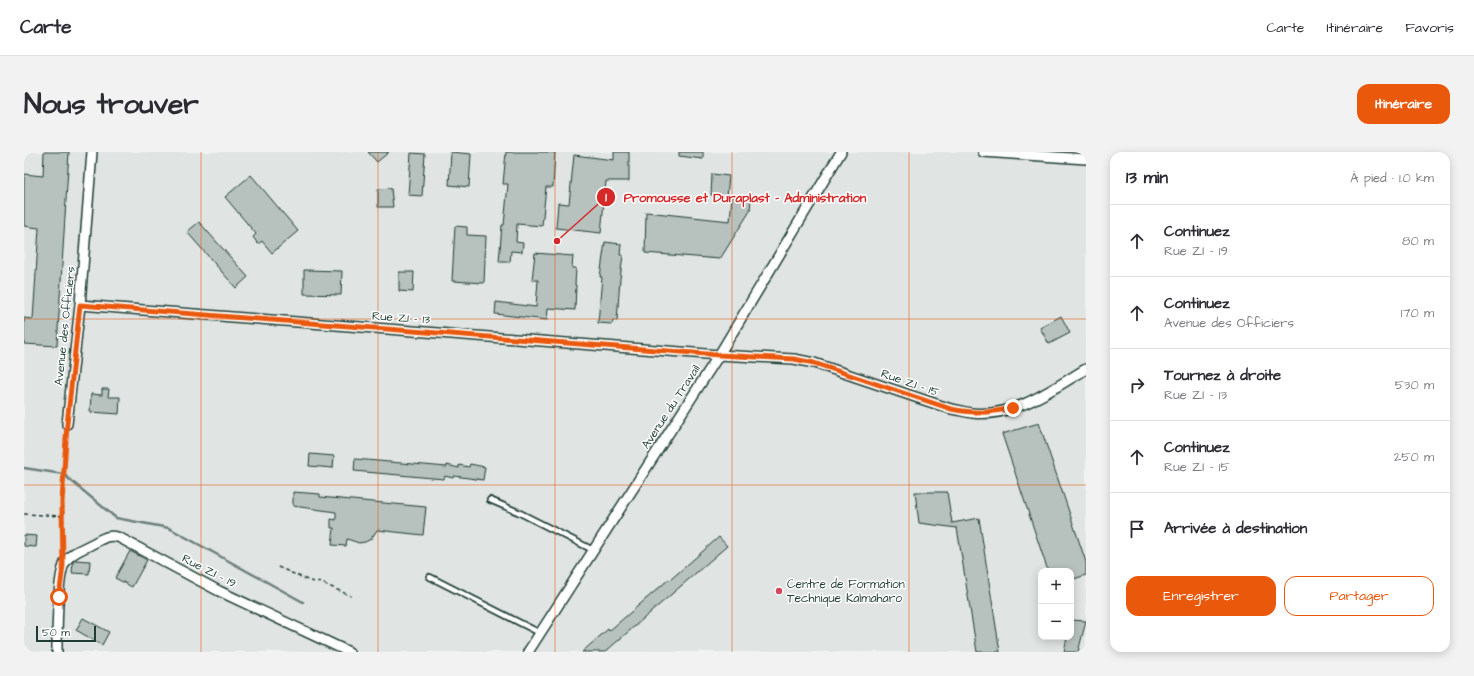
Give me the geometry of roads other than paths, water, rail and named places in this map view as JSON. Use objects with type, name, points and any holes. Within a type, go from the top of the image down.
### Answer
[{"type":"street","name":"Avenue des Officiers","points":[[67,424],[80,305],[92,152]]},
{"type":"street","name":"Avenue du Travail","points":[[528,652],[719,355],[841,152]]},
{"type":"street","points":[[983,152],[1086,159]]},
{"type":"street","name":"Rue ZI - 13","points":[[80,305],[719,355]]},
{"type":"street","name":"Rue ZI - 15","points":[[719,355],[794,359],[814,363],[951,409],[973,413],[994,412],[1013,408],[1035,398],[1086,369]]},
{"type":"street","name":"Rue ZI - 19","points":[[57,652],[59,597],[63,566],[71,555],[101,539],[112,535],[219,591],[349,652]]},
{"type":"lane","points":[[490,500],[518,512],[593,550]]},
{"type":"lane","points":[[430,577],[540,633]]},
{"type":"waterway","points":[[24,468],[63,474],[116,518],[169,528],[303,602]]},
{"type":"place","name":"Promousse et Duraplast - Administration","points":[[557,241]]},
{"type":"place","name":"Centre de Formation Technique Kalmaharo","points":[[779,591]]}]
